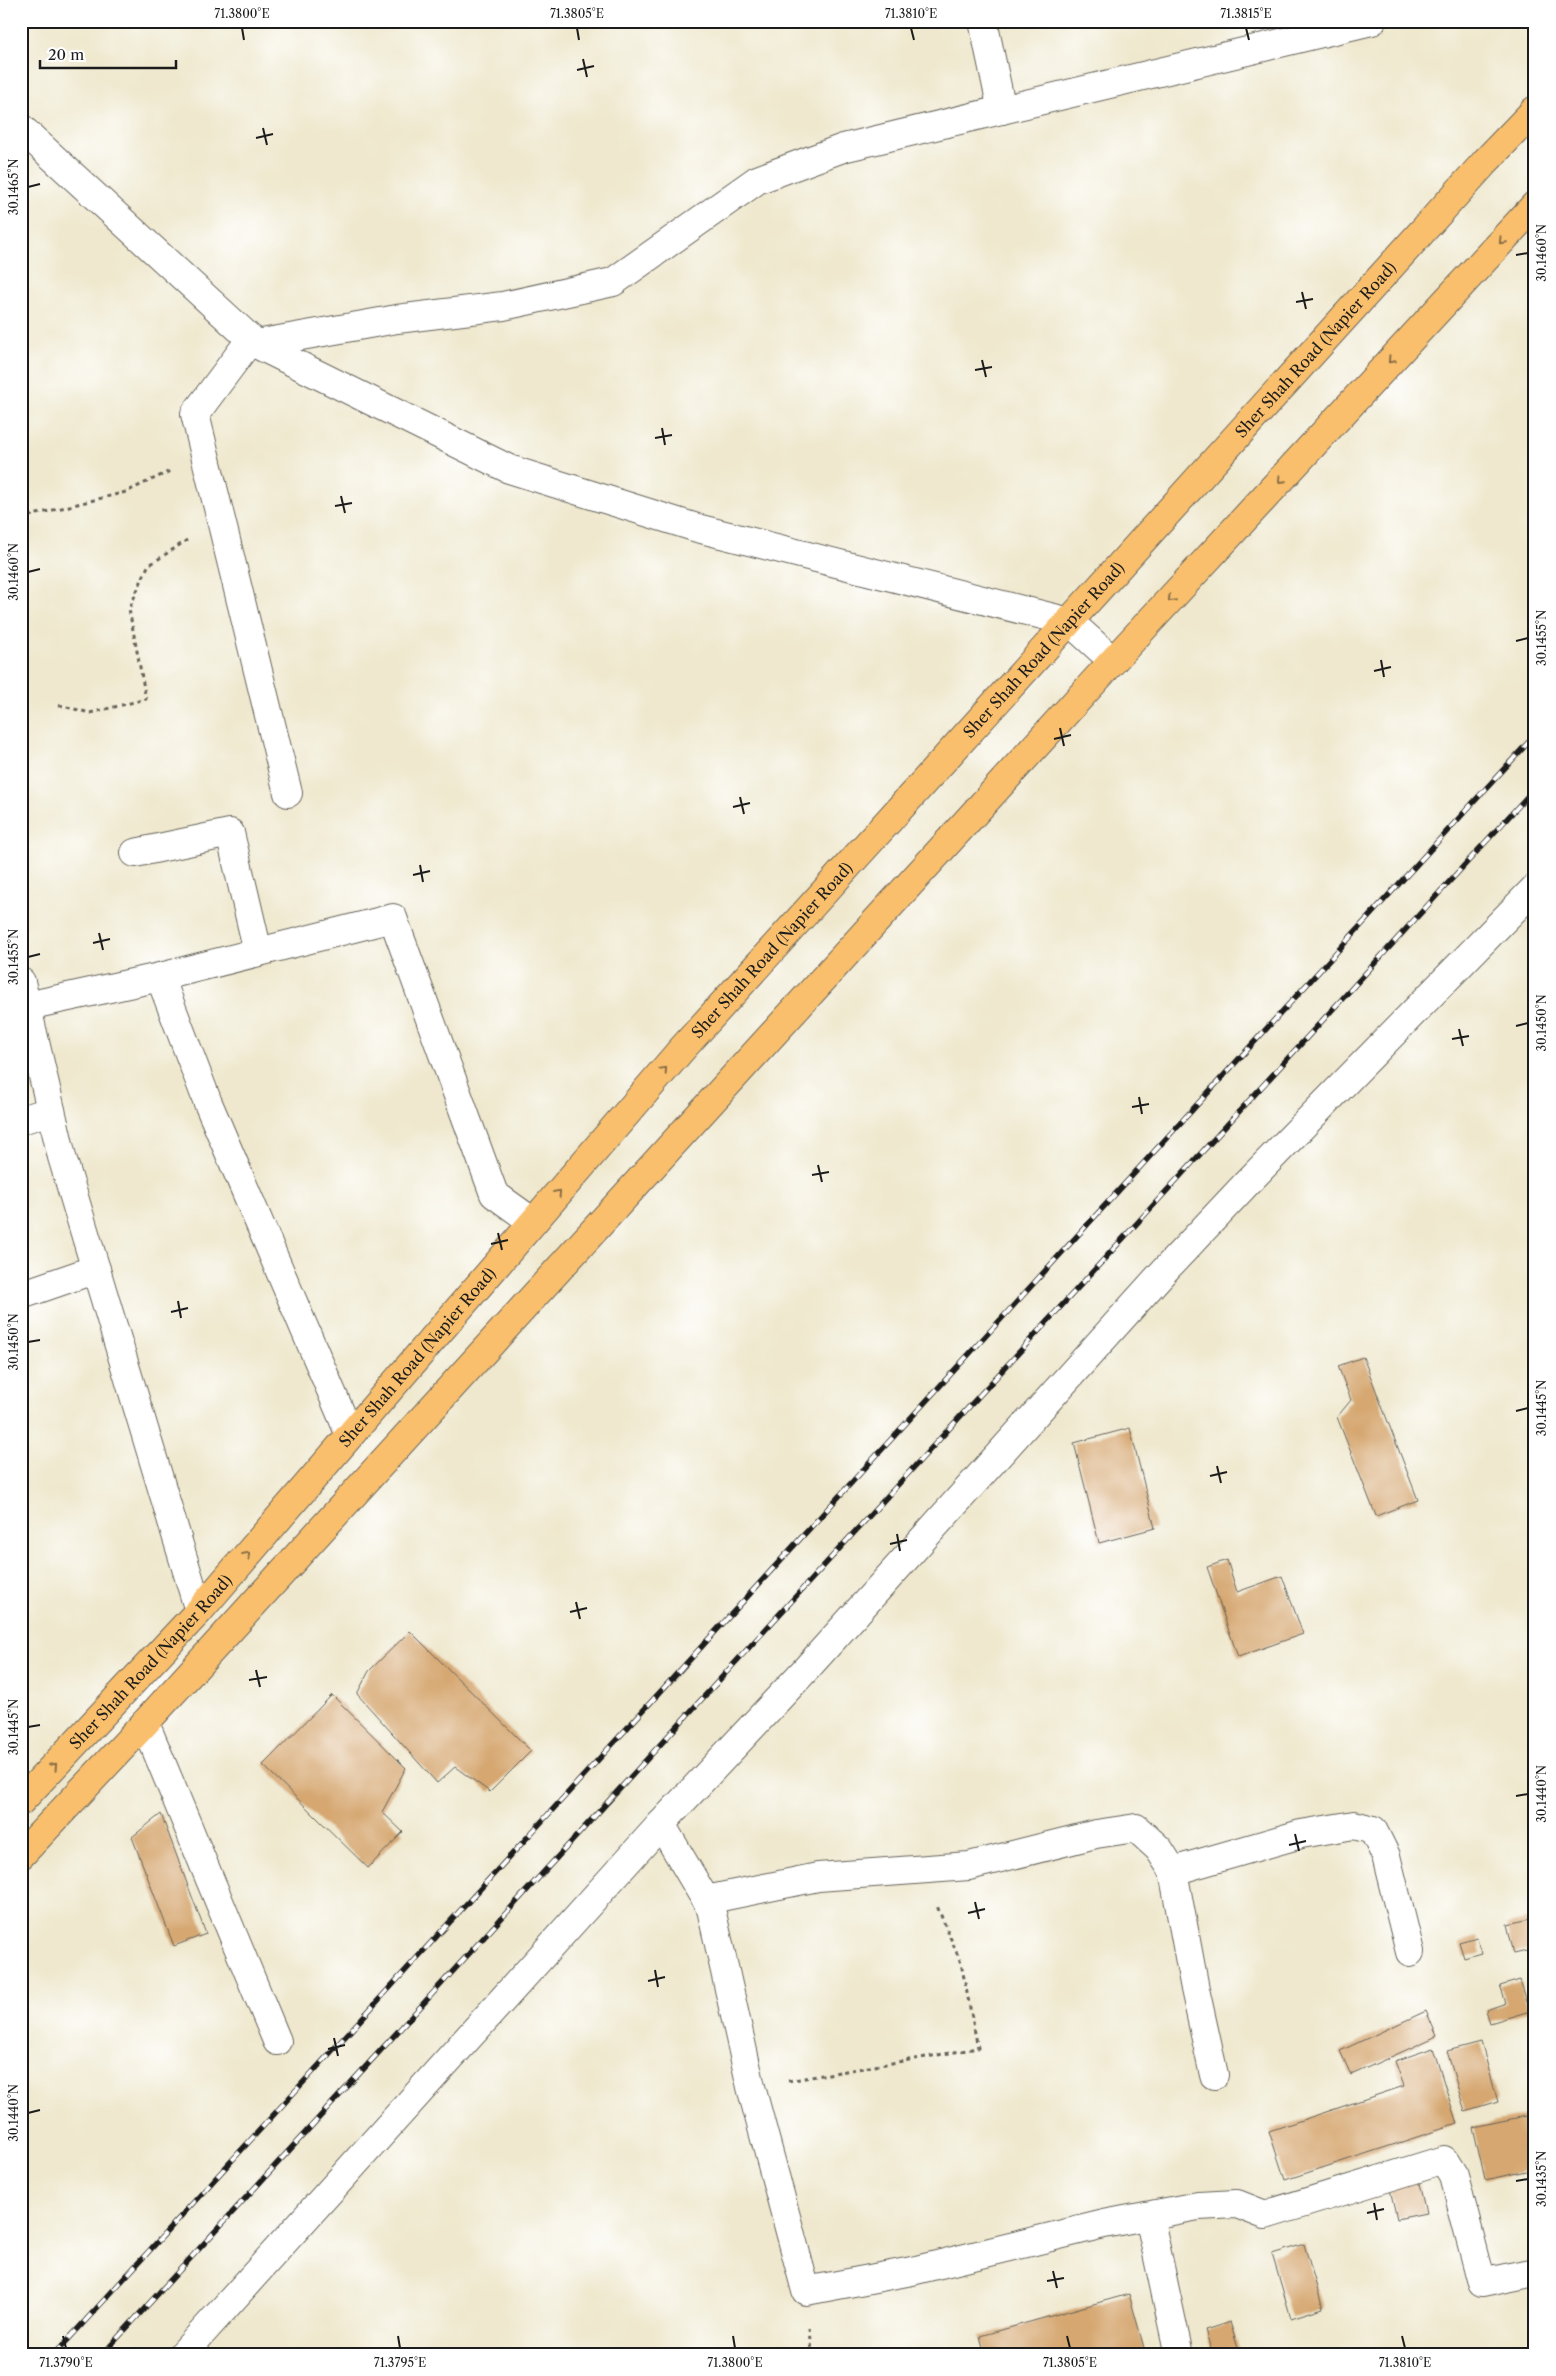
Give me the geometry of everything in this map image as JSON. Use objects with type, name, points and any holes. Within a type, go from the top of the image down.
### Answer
[{"type":"main road","name":"Sher Shah Road (Napier Road)","points":[[21,1801],[199,1611],[682,1049],[1486,161],[1535,110]]},
{"type":"main road","points":[[21,1855],[145,1723],[1113,662],[1535,205]]},
{"type":"street","points":[[983,21],[1002,110]]},
{"type":"street","points":[[288,793],[195,414],[254,342],[397,319],[503,306],[613,282],[757,180],[843,148],[1372,21]]},
{"type":"street","points":[[21,128],[254,342],[508,470],[697,528],[1070,622],[1113,662]]},
{"type":"street","points":[[135,853],[230,833],[258,952]]},
{"type":"street","points":[[182,2355],[208,2344],[660,1824],[814,1661],[1172,1263],[1246,1184],[1535,888]]},
{"type":"street","points":[[199,1611],[62,1157],[24,994],[160,977],[393,918],[494,1194],[533,1222]]},
{"type":"street","points":[[160,977],[216,1121],[350,1436]]},
{"type":"street","points":[[21,1120],[51,1111]]},
{"type":"street","points":[[21,1295],[96,1269]]},
{"type":"street","points":[[145,1723],[277,2041]]},
{"type":"street","points":[[660,1824],[712,1909],[751,2087],[806,2291],[912,2271],[1198,2206],[1237,2204],[1264,2215],[1444,2160],[1454,2176],[1482,2283],[1535,2272]]},
{"type":"street","points":[[1173,1871],[1301,1834],[1354,1825],[1373,1830],[1386,1856],[1410,1952]]},
{"type":"street","points":[[706,1900],[818,1877],[970,1866],[1096,1834],[1136,1828],[1159,1849],[1173,1871],[1194,1989],[1214,2075]]},
{"type":"street","points":[[1149,2216],[1179,2355]]},
{"type":"path","points":[[21,518],[126,492],[205,455]]},
{"type":"path","points":[[59,705],[90,713],[146,699],[129,609],[148,566],[220,518]]},
{"type":"path","points":[[751,2087],[978,2048],[961,1963],[921,1869]]},
{"type":"building","points":[[1363,1357],[1418,1500],[1376,1516],[1337,1417],[1351,1400],[1338,1366]]},
{"type":"building","points":[[1130,1428],[1155,1528],[1099,1543],[1074,1443]]},
{"type":"building","points":[[1227,1560],[1237,1592],[1282,1576],[1303,1634],[1238,1657],[1207,1567]]},
{"type":"building","points":[[410,1631],[531,1751],[490,1792],[455,1767],[437,1783],[357,1694],[369,1671]]},
{"type":"building","points":[[332,1695],[406,1768],[382,1812],[403,1832],[368,1868],[263,1765]]},
{"type":"building","points":[[161,1814],[206,1934],[174,1946],[132,1837]]},
{"type":"building","points":[[1535,1918],[1535,1949],[1514,1954],[1507,1924]]},
{"type":"building","points":[[1477,1937],[1481,1953],[1464,1958],[1459,1942]]},
{"type":"building","points":[[1520,1980],[1530,2011],[1490,2023],[1486,2010],[1506,2003],[1500,1986]]},
{"type":"building","points":[[1426,2011],[1437,2036],[1351,2075],[1340,2051]]},
{"type":"building","points":[[1481,2042],[1498,2102],[1465,2112],[1447,2051]]},
{"type":"building","points":[[1433,2048],[1457,2124],[1285,2180],[1269,2131],[1404,2086],[1395,2061]]},
{"type":"building","points":[[1535,2114],[1535,2169],[1485,2180],[1473,2127]]},
{"type":"building","points":[[1418,2179],[1426,2213],[1397,2219],[1389,2185]]},
{"type":"building","points":[[1304,2244],[1323,2308],[1291,2318],[1272,2254]]},
{"type":"building","points":[[1129,2294],[1146,2355],[985,2355],[980,2336]]},
{"type":"building","points":[[1230,2322],[1240,2355],[1213,2355],[1205,2330]]},
{"type":"railway","points":[[54,2355],[1535,735]]},
{"type":"railway","points":[[102,2355],[1535,788]]}]
